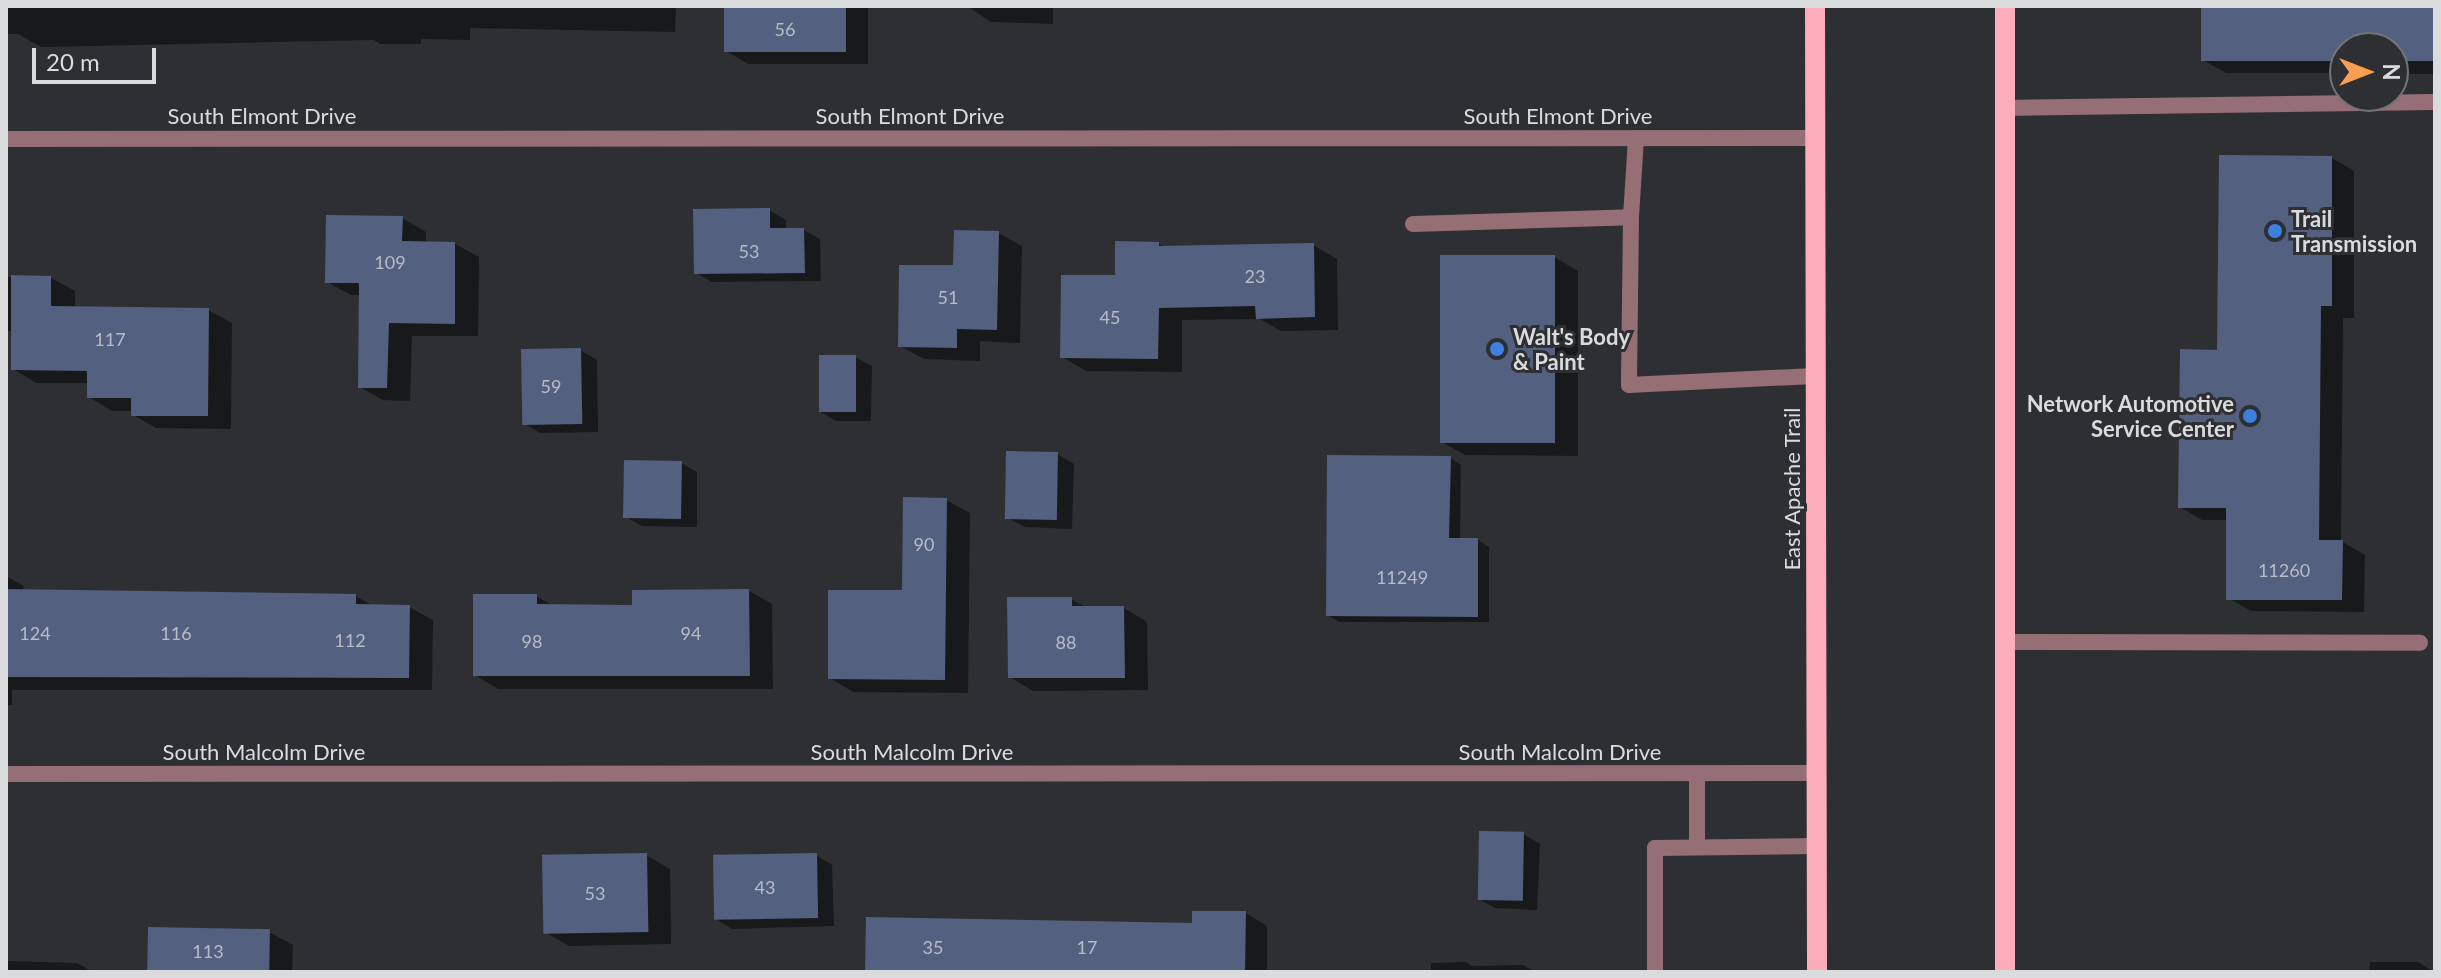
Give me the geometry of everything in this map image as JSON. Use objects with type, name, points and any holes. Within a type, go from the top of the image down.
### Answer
[{"type":"main road","name":"East Apache Trail","points":[[1815,6],[1817,972]]},
{"type":"main road","points":[[2005,6],[2005,972]]},
{"type":"street","points":[[2005,108],[2435,102]]},
{"type":"street","points":[[1636,138],[1631,217],[1629,385],[1815,376]]},
{"type":"street","name":"South Elmont Drive","points":[[6,139],[1814,138]]},
{"type":"street","points":[[1413,224],[1631,217]]},
{"type":"street","points":[[2005,642],[2420,643]]},
{"type":"street","name":"South Malcolm Drive","points":[[6,774],[1817,773]]},
{"type":"street","points":[[1697,774],[1697,847]]},
{"type":"street","points":[[1655,972],[1655,848],[1817,846]]},
{"type":"building","points":[[724,6],[846,6],[846,52],[724,52]]},
{"type":"building","points":[[2201,6],[2435,6],[2435,61],[2409,61],[2409,32],[2329,32],[2329,61],[2201,61]]},
{"type":"building","points":[[2219,155],[2332,156],[2332,306],[2321,306],[2319,540],[2343,540],[2342,600],[2226,600],[2226,508],[2178,508],[2180,349],[2217,350]]},
{"type":"building","points":[[770,208],[770,228],[804,228],[805,273],[694,274],[693,209]]},
{"type":"building","points":[[326,215],[403,216],[402,241],[455,242],[455,324],[389,323],[387,388],[358,388],[359,283],[325,283]]},
{"type":"building","points":[[954,230],[999,231],[997,330],[957,329],[957,348],[898,347],[899,265],[953,265]]},
{"type":"building","points":[[1115,241],[1159,242],[1159,246],[1314,243],[1315,317],[1256,319],[1255,306],[1159,308],[1158,359],[1060,358],[1061,275],[1115,275]]},
{"type":"building","name":"Walt's Body & Paint","points":[[1440,255],[1555,255],[1555,443],[1440,443]]},
{"type":"building","points":[[11,275],[51,276],[51,306],[209,308],[208,416],[131,416],[131,398],[87,398],[87,371],[11,370]]},
{"type":"building","points":[[581,348],[582,424],[522,425],[521,349]]},
{"type":"building","points":[[819,355],[856,355],[856,412],[819,412]]},
{"type":"building","points":[[1006,451],[1058,452],[1057,520],[1005,519]]},
{"type":"building","points":[[1327,455],[1451,456],[1449,538],[1478,538],[1478,617],[1326,616]]},
{"type":"building","points":[[624,460],[682,461],[681,519],[623,518]]},
{"type":"building","points":[[903,497],[947,498],[945,680],[828,679],[828,590],[902,590]]},
{"type":"building","points":[[6,589],[356,594],[356,604],[410,605],[409,678],[6,677]]},
{"type":"building","points":[[749,589],[750,676],[473,676],[473,594],[537,594],[537,604],[632,605],[632,590]]},
{"type":"building","points":[[1007,597],[1072,597],[1072,606],[1124,606],[1125,678],[1008,678]]},
{"type":"building","points":[[1479,831],[1524,832],[1523,901],[1478,900]]},
{"type":"building","points":[[647,853],[648,932],[543,934],[542,855]]},
{"type":"building","points":[[817,853],[818,918],[714,920],[713,855]]},
{"type":"building","points":[[1192,911],[1246,911],[1245,972],[865,972],[866,917],[1192,923]]},
{"type":"building","points":[[148,927],[270,929],[269,972],[147,972]]},
{"type":"place","name":"Trail Transmission","points":[[2275,231]]},
{"type":"place","name":"Walt's Body & Paint","points":[[1497,349]]},
{"type":"place","name":"Network Automotive Service Center","points":[[2250,416]]}]
